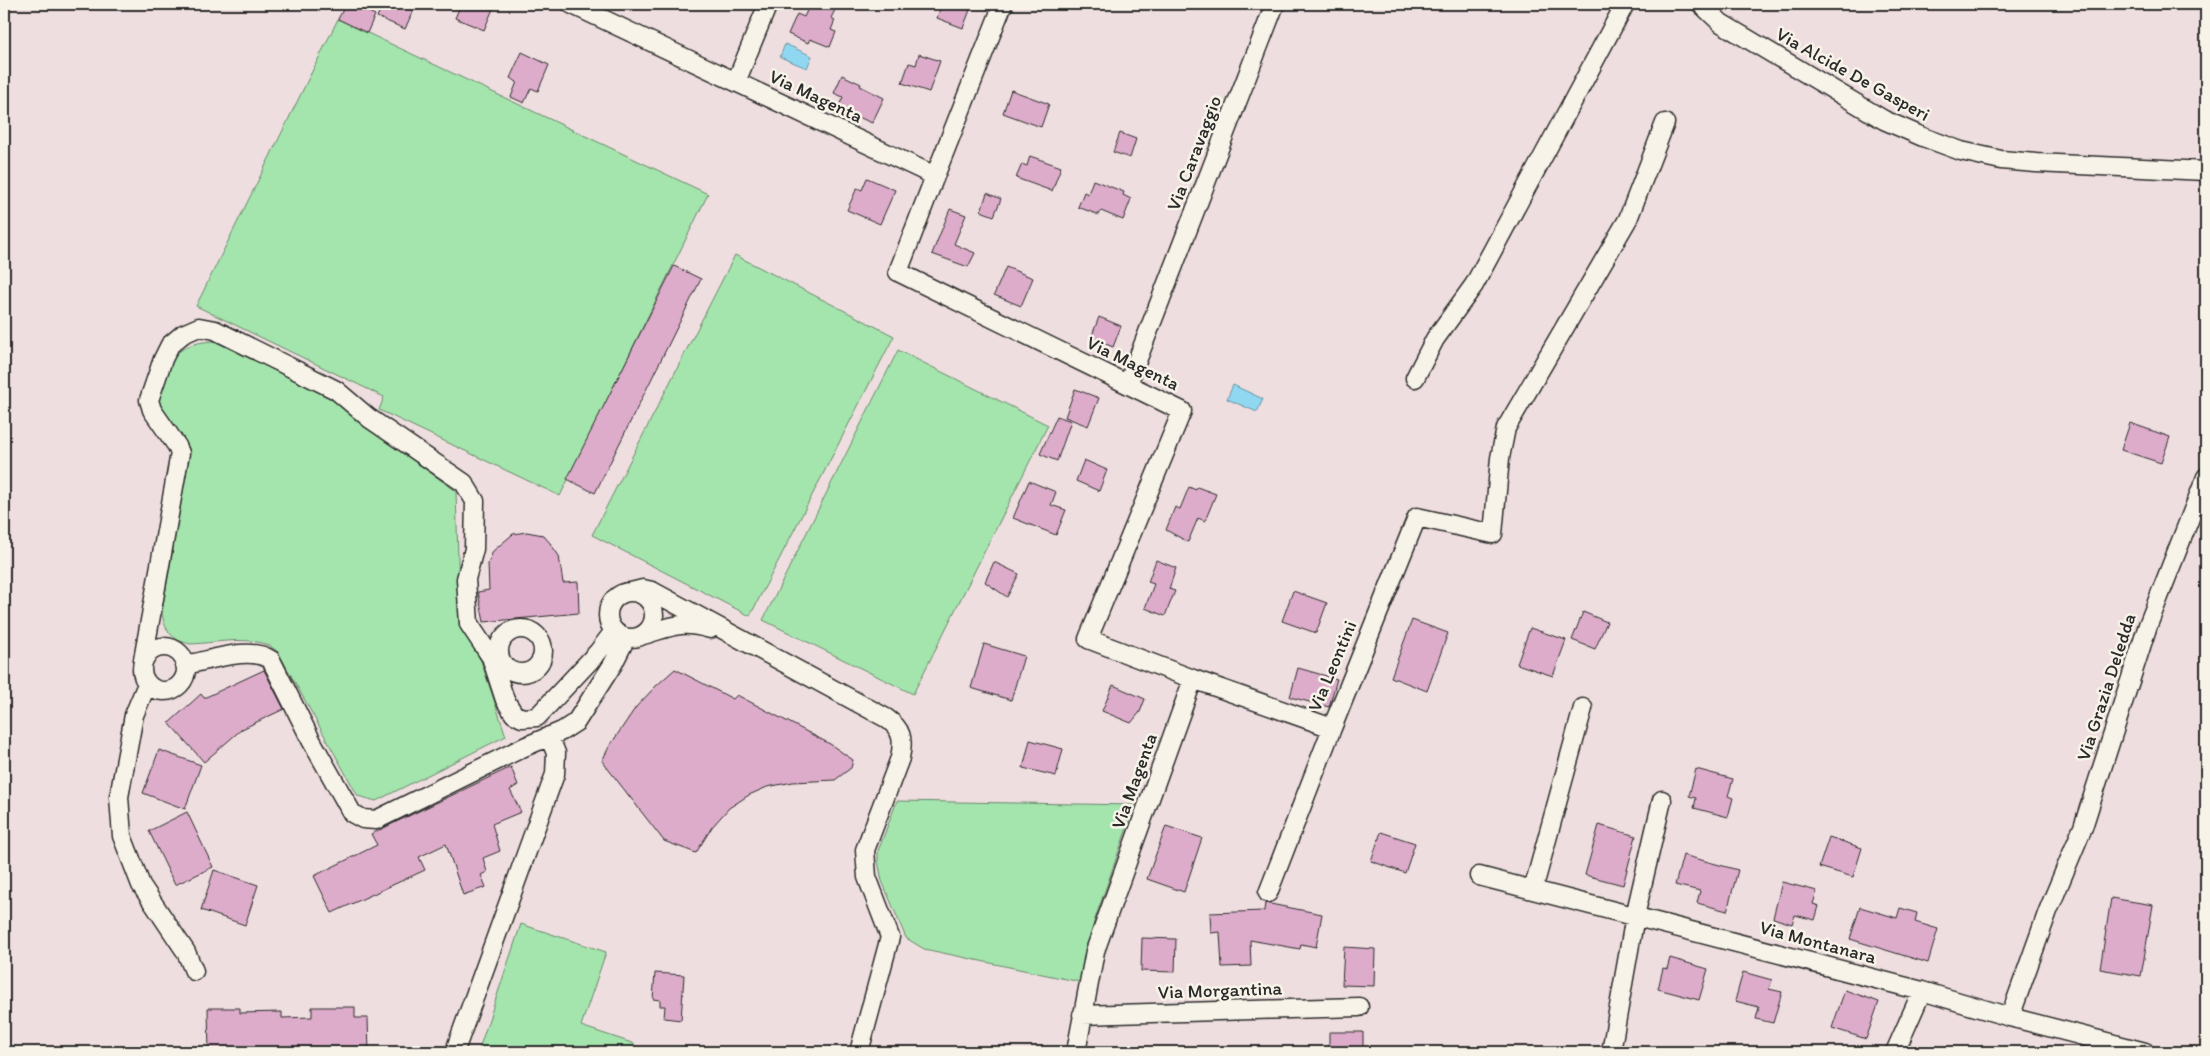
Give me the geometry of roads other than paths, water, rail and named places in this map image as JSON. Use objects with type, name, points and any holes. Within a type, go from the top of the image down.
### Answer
[{"type":"street","name":"Via Magenta","points":[[571,4],[935,176],[898,272],[1182,411],[1088,639],[1193,679],[1096,950],[1076,1052]]},
{"type":"street","points":[[736,82],[768,4]]},
{"type":"street","points":[[935,176],[1003,4]]},
{"type":"street","name":"Via Caravaggio","points":[[1128,384],[1275,4]]},
{"type":"street","points":[[1415,378],[1435,339],[1474,285],[1625,4]]},
{"type":"street","points":[[1690,4],[1721,23]]},
{"type":"street","name":"Via Alcide De Gasperi","points":[[1701,4],[1721,23],[1884,120],[1961,151],[2001,160],[2036,163],[2206,171]]},
{"type":"street","name":"Via Leontini","points":[[1193,679],[1332,728],[1417,517],[1493,534],[1500,458],[1506,428],[1628,219],[1665,123]]},
{"type":"street","points":[[152,603],[158,629],[172,649],[182,657],[185,665],[184,678],[176,688],[167,691],[159,691],[147,684],[142,673],[152,603],[180,454],[177,446],[152,410],[149,400],[163,359],[170,345],[183,334],[199,327],[215,330],[336,390],[369,418],[464,483],[475,501],[474,549],[466,579],[470,624],[496,657],[505,700],[514,714],[522,718],[537,717],[598,652],[620,634]]},
{"type":"street","name":"Via Grazia Deledda","points":[[2010,1017],[2048,911],[2083,827],[2148,625],[2206,477]]},
{"type":"street","points":[[734,637],[687,624],[670,626],[635,638],[620,634],[608,619],[610,606],[618,596],[643,589],[652,591],[886,718],[902,734],[900,758],[864,850],[867,878],[890,937],[859,1052]]},
{"type":"street","points":[[632,592],[644,596],[653,606],[654,616],[652,624],[644,635]]},
{"type":"street","points":[[185,665],[251,652],[265,655],[271,660],[311,740],[352,813],[363,819],[376,820],[550,736],[562,732],[576,722],[613,664],[620,634]]},
{"type":"street","points":[[143,660],[155,648],[164,647],[172,649]]},
{"type":"street","points":[[147,684],[134,715],[118,797],[122,836],[140,886],[186,952],[194,971]]},
{"type":"street","points":[[1533,890],[1583,708]]},
{"type":"street","points":[[1268,893],[1332,728]]},
{"type":"street","points":[[457,1046],[555,774],[556,753],[550,736]]},
{"type":"street","points":[[1611,1052],[1635,916],[1662,800]]},
{"type":"street","name":"Via Montanara","points":[[1479,876],[1922,991],[2010,1017],[2145,1052]]},
{"type":"street","points":[[1895,1052],[1922,991]]},
{"type":"street","name":"Via Morgantina","points":[[1082,1015],[1359,1007]]},
{"type":"water","points":[[785,44],[812,56],[807,68],[780,57]]},
{"type":"water","points":[[1233,385],[1263,399],[1257,412],[1227,399]]}]
